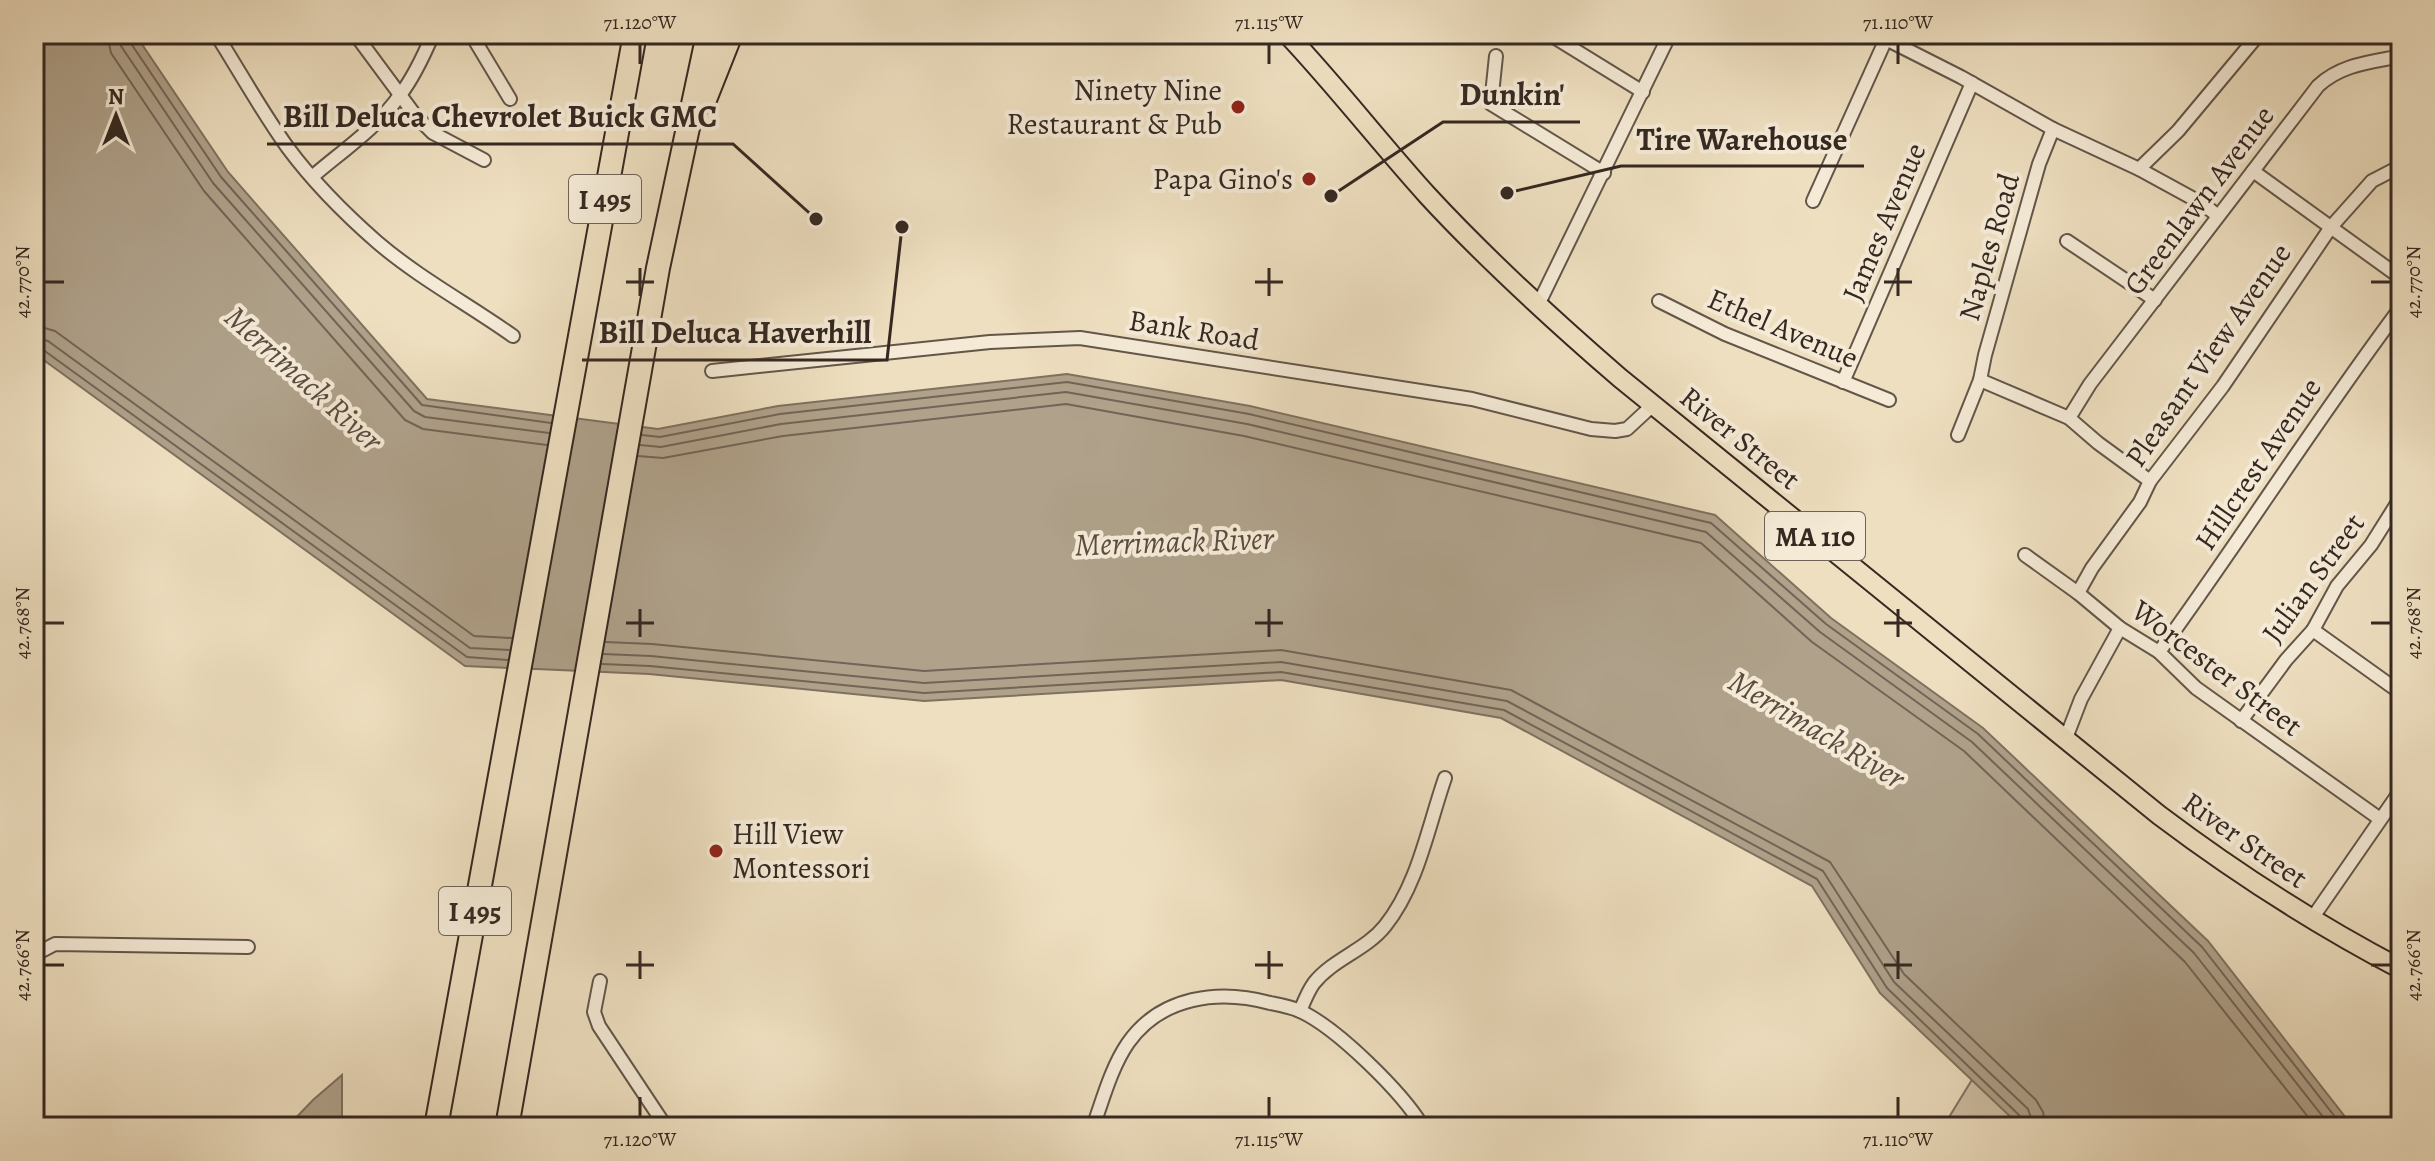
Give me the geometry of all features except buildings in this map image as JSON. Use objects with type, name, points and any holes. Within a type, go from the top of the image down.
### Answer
[{"type":"highway","name":"I 495","points":[[436,1127],[635,34]]},
{"type":"highway","name":"I 495","points":[[507,1127],[680,158],[708,34]]},
{"type":"highway","points":[[680,158],[731,34]]},
{"type":"main road","name":"River Street","points":[[1287,34],[1429,197],[1538,305],[1654,404],[2213,855],[2311,920],[2401,969]]},
{"type":"street","points":[[216,34],[288,148],[312,177],[378,242],[426,279],[466,302],[513,336]]},
{"type":"street","points":[[355,34],[415,115],[433,133],[484,160]]},
{"type":"street","points":[[312,177],[368,131],[401,95],[433,34]]},
{"type":"street","points":[[471,34],[510,99]]},
{"type":"street","points":[[1549,34],[1643,92]]},
{"type":"street","points":[[1538,305],[1670,34]]},
{"type":"street","points":[[2139,169],[2178,131],[2259,34]]},
{"type":"street","points":[[1813,201],[1881,37],[2053,129],[2139,169],[2203,204],[2218,216]]},
{"type":"street","points":[[1496,56],[1491,104],[1604,173]]},
{"type":"street","name":"Greenlawn Avenue","points":[[2069,418],[2090,384],[2325,79],[2346,68],[2401,56]]},
{"type":"street","name":"James Avenue","points":[[1843,382],[1972,83]]},
{"type":"street","name":"Naples Road","points":[[1958,435],[1980,380],[2011,260],[2039,164],[2053,129]]},
{"type":"street","name":"Pleasant View Avenue","points":[[2078,593],[2092,568],[2140,502],[2150,481],[2223,386],[2331,227],[2372,181],[2401,166]]},
{"type":"street","points":[[2253,171],[2401,278]]},
{"type":"street","points":[[2067,241],[2155,300]]},
{"type":"street","name":"Ethel Avenue","points":[[1659,301],[1725,334],[1889,400]]},
{"type":"street","name":"Hillcrest Avenue","points":[[2159,652],[2231,553],[2328,406],[2401,307]]},
{"type":"street","name":"Bank Road","points":[[712,371],[990,342],[1080,338],[1472,399],[1591,429],[1627,429],[1654,404]]},
{"type":"street","points":[[1980,380],[2069,418],[2150,481]]},
{"type":"street","name":"Julian Street","points":[[2241,721],[2286,660],[2313,630],[2337,586],[2371,545],[2398,502]]},
{"type":"street","name":"Worcester Street","points":[[2025,555],[2120,628],[2159,652],[2196,688],[2380,819]]},
{"type":"street","points":[[2066,738],[2087,686],[2120,628]]},
{"type":"street","points":[[2313,630],[2401,693]]},
{"type":"street","points":[[1300,1011],[1313,984],[1384,928],[1404,899],[1445,778]]},
{"type":"street","points":[[2311,920],[2401,790]]},
{"type":"street","points":[[34,955],[55,944],[248,947]]},
{"type":"street","points":[[600,981],[594,1012],[599,1026],[666,1127]]},
{"type":"street","points":[[1093,1127],[1109,1082],[1129,1042],[1152,1019],[1176,1004],[1215,995],[1247,996],[1300,1011],[1336,1036],[1377,1074],[1415,1113],[1423,1127]]},
{"type":"shaded area","points":[[1978,1070],[2032,1127],[1943,1127]]},
{"type":"water","name":"Merrimack River","points":[[34,34],[135,34],[228,172],[427,399],[658,429],[778,406],[1067,374],[1250,406],[1715,515],[1831,618],[1983,728],[2208,941],[2353,1127],[2017,1127],[2015,1121],[1880,993],[1812,886],[1501,718],[1281,680],[924,701],[649,674],[465,666],[34,353]]},
{"type":"water","points":[[342,1075],[342,1120],[346,1127],[287,1127],[313,1100]]},
{"type":"place","name":"Ninety Nine Restaurant & Pub","points":[[1238,107]]},
{"type":"place","name":"Papa Gino's","points":[[1309,179]]},
{"type":"place","name":"Tire Warehouse","points":[[1507,193]]},
{"type":"place","name":"Dunkin'","points":[[1331,196]]},
{"type":"place","name":"Bill Deluca Chevrolet Buick GMC","points":[[816,219]]},
{"type":"place","name":"Bill Deluca Haverhill","points":[[902,227]]},
{"type":"place","name":"Hill View Montessori","points":[[716,851]]}]
